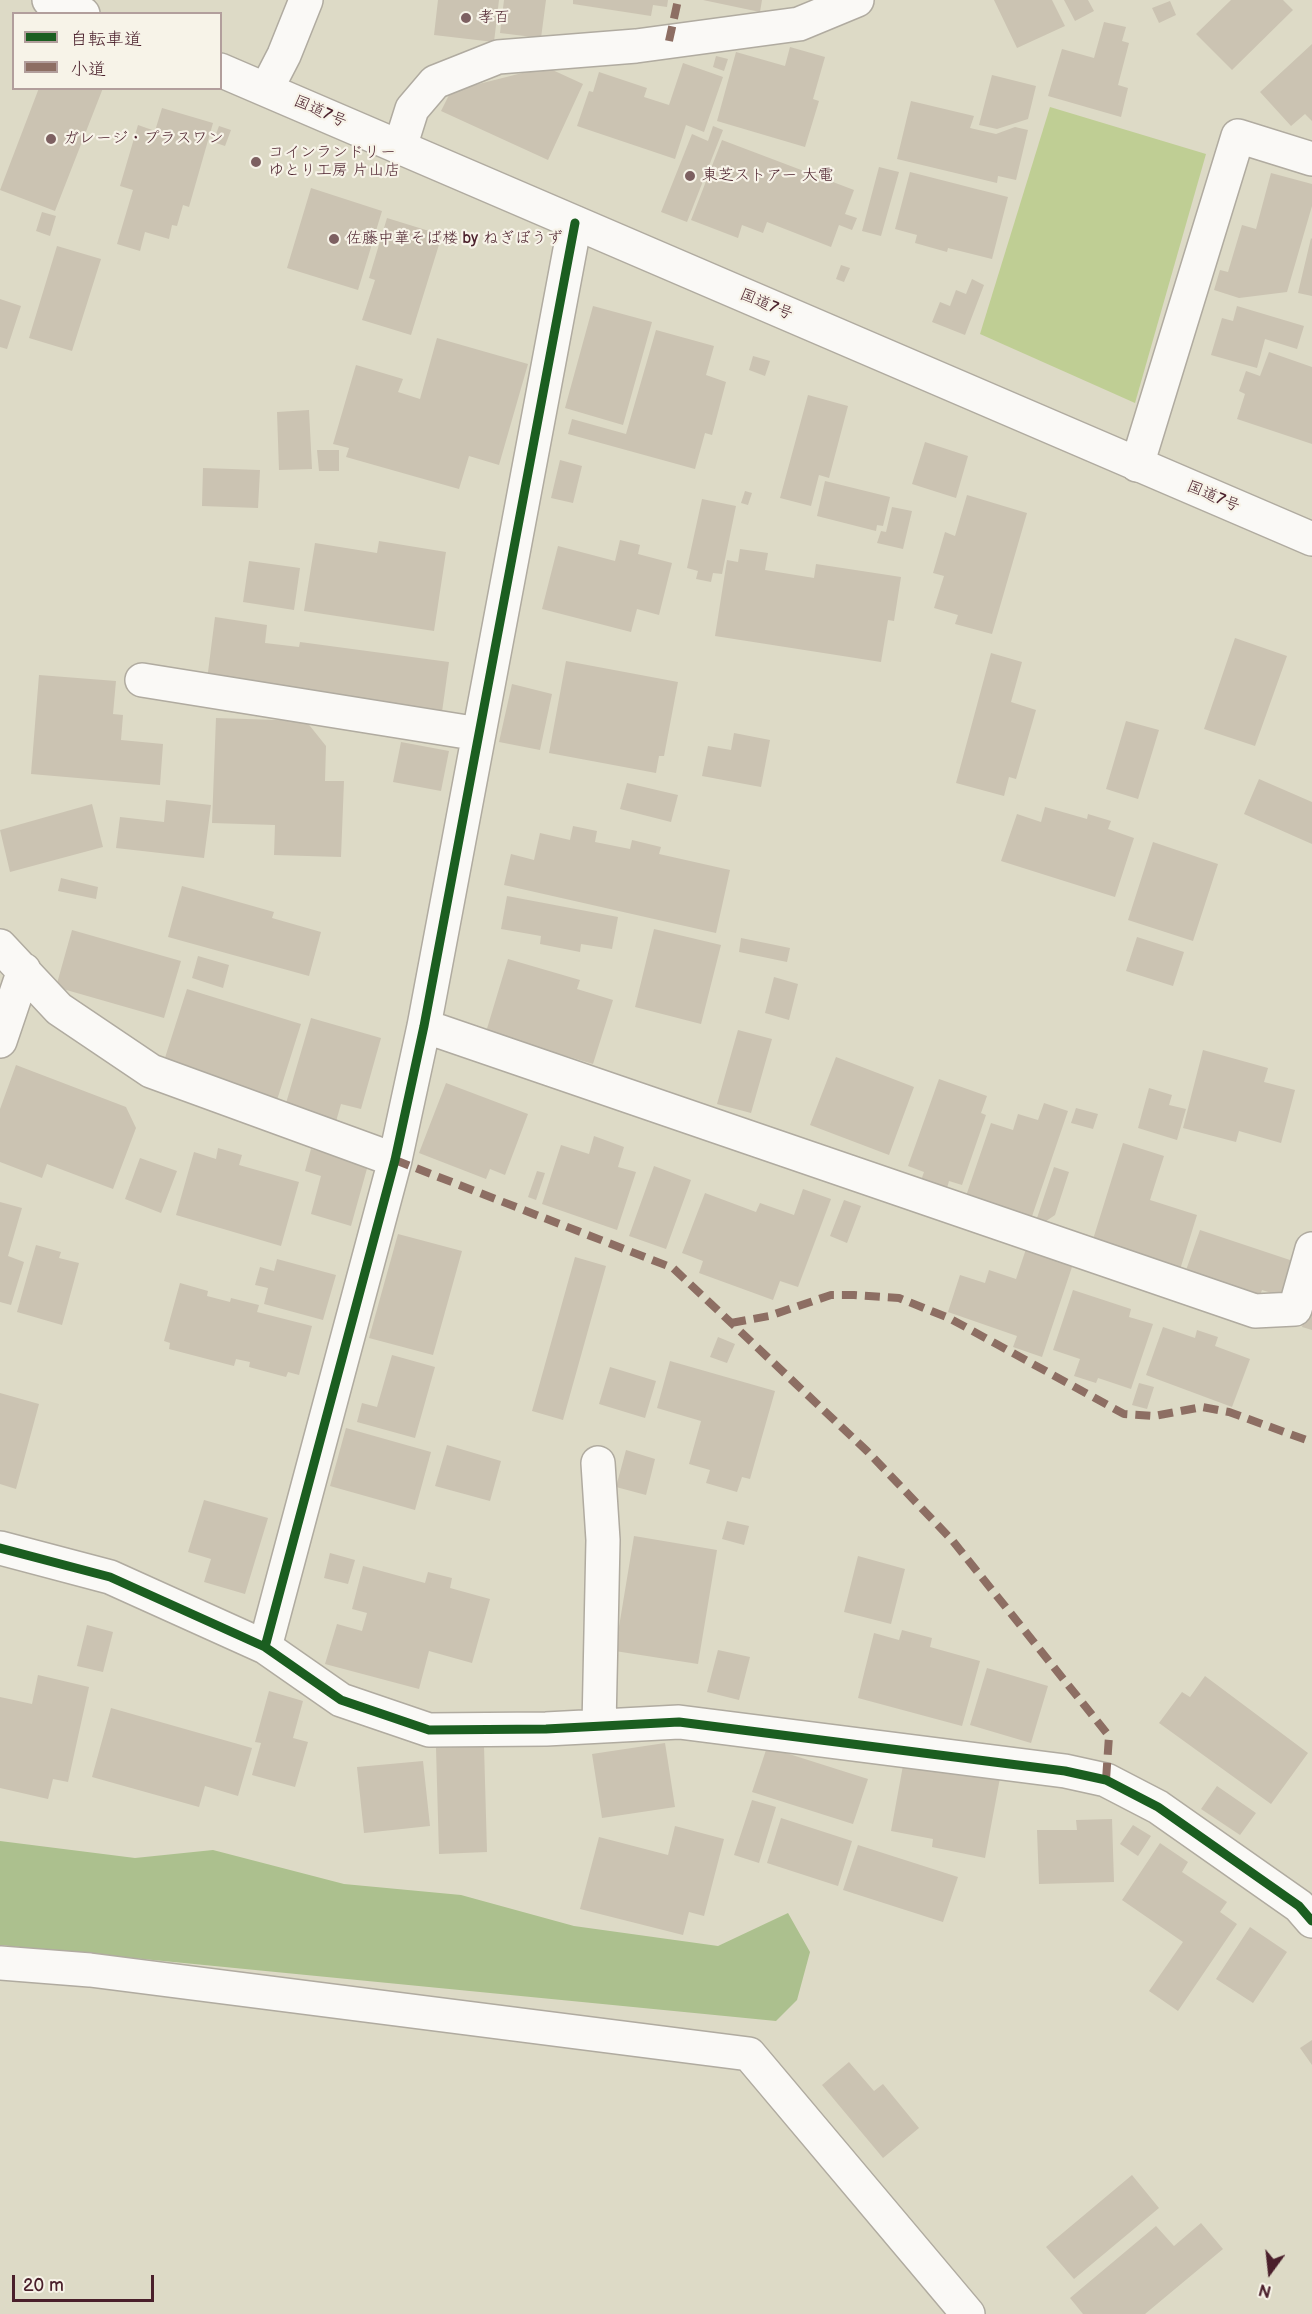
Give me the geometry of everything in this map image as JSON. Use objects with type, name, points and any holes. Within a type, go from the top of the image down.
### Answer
[{"type":"main road","points":[[49,0],[78,12]]},
{"type":"main road","points":[[267,88],[284,55],[306,0]]},
{"type":"main road","points":[[400,147],[412,109],[435,82],[498,57],[636,46],[799,24],[857,0]]},
{"type":"main road","name":"国道7号","points":[[222,70],[1312,539]]},
{"type":"main road","points":[[1137,465],[1238,136],[1312,159]]},
{"type":"main road","points":[[265,1647],[395,1160],[424,1026],[575,223]]},
{"type":"main road","points":[[142,680],[479,734]]},
{"type":"main road","points":[[0,946],[59,1008],[151,1071],[395,1160]]},
{"type":"main road","points":[[0,1041],[24,970]]},
{"type":"main road","points":[[424,1026],[1256,1311],[1295,1309],[1312,1249]]},
{"type":"main road","points":[[598,1463],[603,1540],[599,1726]]},
{"type":"main road","points":[[0,1548],[110,1577],[265,1647],[341,1700],[429,1730],[546,1729],[680,1722],[1065,1771],[1106,1780],[1158,1807],[1299,1906],[1312,1921]]},
{"type":"main road","points":[[0,1964],[90,1970],[749,2054],[968,2314]]},
{"type":"green space","points":[[1050,107],[1206,154],[1135,403],[980,334]]},
{"type":"green space","points":[[0,1841],[135,1858],[213,1850],[344,1884],[461,1895],[574,1926],[718,1946],[788,1913],[810,1952],[797,2000],[776,2021],[0,1945]]},
{"type":"building","name":"孝百","points":[[438,0],[499,0],[494,42],[434,35]]},
{"type":"building","points":[[504,0],[546,0],[541,38],[500,33]]},
{"type":"building","points":[[573,0],[668,0],[667,7],[653,5],[651,16],[573,4]]},
{"type":"building","points":[[703,0],[762,0],[760,12]]},
{"type":"building","points":[[994,0],[1052,0],[1065,26],[1017,48]]},
{"type":"building","points":[[1064,0],[1088,0],[1094,11],[1075,21]]},
{"type":"building","points":[[1231,0],[1283,0],[1293,10],[1232,70],[1196,34]]},
{"type":"building","points":[[1170,1],[1176,15],[1159,23],[1152,8]]},
{"type":"building","points":[[1104,22],[1126,27],[1122,41],[1129,43],[1118,85],[1128,88],[1121,117],[1048,96],[1062,49],[1094,58]]},
{"type":"building","points":[[1312,44],[1312,121],[1305,114],[1291,126],[1260,92]]},
{"type":"building","points":[[790,47],[825,57],[813,99],[819,101],[805,147],[717,121],[736,52],[785,66]]},
{"type":"building","points":[[716,56],[728,59],[724,71],[713,67]]},
{"type":"building","points":[[683,63],[723,77],[704,132],[686,125],[675,159],[577,126],[589,91],[593,92],[599,72],[647,88],[644,97],[669,105]]},
{"type":"building","points":[[546,67],[583,84],[548,160],[441,111],[451,91]]},
{"type":"building","points":[[992,75],[1036,86],[1028,119],[997,129],[979,125]]},
{"type":"building","name":"ガレージ・プラスワン","points":[[38,90],[102,90],[55,211],[0,190]]},
{"type":"building","points":[[911,101],[974,116],[970,128],[996,134],[1015,127],[1028,130],[1016,180],[998,176],[997,183],[897,159]]},
{"type":"building","points":[[162,108],[213,123],[189,207],[183,205],[177,226],[172,225],[169,239],[145,232],[140,251],[117,244],[133,190],[120,186],[138,125],[155,131]]},
{"type":"building","points":[[219,126],[231,130],[225,146],[213,142]]},
{"type":"building","name":"東芝ストアー 大電","points":[[713,126],[723,130],[687,222],[661,212],[692,134],[708,141]]},
{"type":"building","points":[[722,140],[854,190],[845,214],[857,218],[852,230],[839,225],[831,247],[767,222],[763,233],[742,225],[738,238],[691,220]]},
{"type":"building","points":[[879,167],[899,172],[881,236],[862,231]]},
{"type":"building","points":[[910,172],[1008,197],[992,259],[948,248],[947,252],[915,243],[917,235],[895,229]]},
{"type":"building","points":[[1271,173],[1312,184],[1312,206],[1287,292],[1239,298],[1214,290],[1220,270],[1228,272],[1242,225],[1256,229]]},
{"type":"building","name":"佐藤中華そば楼 by ねぎぼうず","points":[[311,188],[382,211],[358,290],[287,268]]},
{"type":"building","points":[[42,212],[56,216],[50,236],[36,231]]},
{"type":"building","points":[[387,218],[442,235],[411,335],[362,320],[375,280],[369,278]]},
{"type":"building","points":[[1312,239],[1312,296],[1298,293]]},
{"type":"building","points":[[57,246],[101,259],[72,351],[29,338]]},
{"type":"building","points":[[841,265],[850,268],[844,282],[836,279]]},
{"type":"building","points":[[972,279],[984,285],[965,335],[932,322],[940,302],[950,306],[956,290],[966,294]]},
{"type":"building","points":[[0,299],[21,306],[7,349],[0,347]]},
{"type":"building","points":[[593,306],[652,322],[623,425],[565,408]]},
{"type":"building","points":[[1237,306],[1304,326],[1297,349],[1265,339],[1257,368],[1211,355],[1222,318],[1233,321]]},
{"type":"building","points":[[656,330],[714,346],[706,375],[726,382],[712,435],[705,433],[695,469],[568,434],[572,419],[626,434]]},
{"type":"building","points":[[437,338],[528,364],[499,465],[469,456],[459,489],[346,457],[349,448],[333,444],[356,365],[403,379],[398,392],[420,399]]},
{"type":"building","points":[[1269,352],[1312,367],[1312,444],[1237,419],[1245,394],[1239,391],[1246,371],[1260,376]]},
{"type":"building","points":[[753,356],[770,361],[765,376],[749,370]]},
{"type":"building","points":[[808,395],[848,406],[829,478],[819,475],[811,506],[780,498]]},
{"type":"building","points":[[309,410],[312,469],[279,470],[277,412]]},
{"type":"building","points":[[925,442],[968,456],[956,498],[912,484]]},
{"type":"building","points":[[317,450],[339,450],[339,471],[319,471]]},
{"type":"building","points":[[560,460],[582,466],[573,503],[551,498]]},
{"type":"building","points":[[203,468],[260,470],[258,508],[202,506]]},
{"type":"building","points":[[825,481],[890,497],[883,526],[877,525],[876,531],[817,516]]},
{"type":"building","points":[[745,491],[752,493],[748,505],[741,503]]},
{"type":"building","points":[[967,495],[1027,513],[992,634],[955,624],[958,615],[934,608],[944,576],[933,573],[945,532],[955,536]]},
{"type":"building","points":[[702,499],[736,506],[722,574],[713,573],[711,582],[696,579],[698,571],[687,568]]},
{"type":"building","points":[[892,507],[912,511],[903,549],[877,543],[881,531],[886,532]]},
{"type":"building","points":[[620,540],[640,545],[638,554],[672,563],[659,615],[637,609],[631,632],[542,609],[558,546],[615,561]]},
{"type":"building","points":[[379,541],[446,552],[434,631],[304,611],[315,543],[377,553]]},
{"type":"building","points":[[740,549],[768,553],[765,570],[814,578],[816,564],[901,577],[894,621],[888,620],[881,662],[715,636],[727,560],[738,562]]},
{"type":"building","points":[[249,561],[300,568],[294,610],[243,602]]},
{"type":"building","points":[[215,617],[267,625],[265,643],[299,647],[300,642],[449,662],[442,712],[207,680]]},
{"type":"building","points":[[1235,638],[1287,656],[1255,746],[1204,729]]},
{"type":"building","points":[[991,653],[1022,662],[1011,702],[1036,710],[1016,779],[1009,777],[1004,796],[956,783]]},
{"type":"building","points":[[566,661],[678,682],[664,756],[659,756],[656,773],[549,753]]},
{"type":"building","points":[[39,675],[116,681],[113,714],[123,715],[121,740],[163,744],[160,785],[31,774]]},
{"type":"building","points":[[512,684],[552,694],[540,750],[499,742]]},
{"type":"building","points":[[216,718],[306,721],[326,746],[325,781],[344,781],[341,857],[274,855],[275,825],[212,823]]},
{"type":"building","points":[[1126,721],[1159,730],[1138,799],[1106,789]]},
{"type":"building","points":[[734,733],[770,740],[761,787],[702,776],[708,746],[731,750]]},
{"type":"building","points":[[401,742],[449,751],[441,791],[393,782]]},
{"type":"building","points":[[1259,779],[1312,802],[1312,844],[1244,814]]},
{"type":"building","points":[[627,783],[678,795],[671,822],[620,809]]},
{"type":"building","points":[[166,800],[211,805],[204,858],[116,848],[120,817],[164,822]]},
{"type":"building","points":[[92,804],[103,847],[10,872],[0,830]]},
{"type":"building","points":[[1045,807],[1087,819],[1088,814],[1111,821],[1108,829],[1134,838],[1115,897],[1001,861],[1017,814],[1041,822]]},
{"type":"building","points":[[573,826],[597,831],[595,842],[630,849],[632,840],[661,847],[659,854],[730,870],[716,933],[504,885],[511,854],[534,860],[540,833],[570,840]]},
{"type":"building","points":[[1153,842],[1218,864],[1193,941],[1128,920]]},
{"type":"building","points":[[61,878],[98,887],[96,899],[58,891]]},
{"type":"building","points":[[182,886],[274,912],[272,918],[321,932],[309,976],[168,937]]},
{"type":"building","points":[[507,896],[618,917],[612,949],[581,944],[580,952],[540,944],[541,936],[501,929]]},
{"type":"building","points":[[654,929],[721,945],[701,1024],[635,1007]]},
{"type":"building","points":[[72,930],[181,961],[164,1018],[56,987]]},
{"type":"building","points":[[1137,937],[1184,952],[1173,986],[1126,971]]},
{"type":"building","points":[[741,938],[790,948],[787,962],[739,952]]},
{"type":"building","points":[[198,956],[229,965],[223,988],[192,978]]},
{"type":"building","points":[[508,959],[580,980],[577,989],[613,1000],[593,1064],[486,1032]]},
{"type":"building","points":[[774,977],[798,984],[789,1020],[765,1013]]},
{"type":"building","points":[[187,989],[301,1024],[277,1100],[163,1064]]},
{"type":"building","points":[[311,1018],[381,1038],[361,1109],[341,1104],[335,1125],[284,1110]]},
{"type":"building","points":[[738,1030],[772,1039],[751,1113],[717,1104]]},
{"type":"building","points":[[1203,1050],[1268,1068],[1264,1082],[1295,1090],[1281,1143],[1239,1131],[1236,1142],[1183,1128]]},
{"type":"building","points":[[836,1057],[914,1087],[889,1155],[810,1125]]},
{"type":"building","points":[[16,1065],[126,1107],[136,1128],[113,1189],[47,1164],[42,1178],[0,1162],[0,1109]]},
{"type":"building","points":[[939,1079],[987,1096],[981,1113],[986,1115],[962,1185],[949,1181],[945,1195],[919,1186],[924,1172],[908,1166]]},
{"type":"building","points":[[446,1083],[528,1114],[505,1175],[490,1169],[486,1179],[419,1153]]},
{"type":"building","points":[[1149,1088],[1172,1095],[1169,1105],[1186,1109],[1177,1140],[1138,1128]]},
{"type":"building","points":[[1044,1103],[1068,1111],[1028,1228],[966,1196],[991,1123],[1013,1130],[1018,1114],[1038,1120]]},
{"type":"building","points":[[1076,1108],[1098,1114],[1093,1129],[1071,1123]]},
{"type":"building","points":[[594,1136],[624,1147],[618,1167],[636,1172],[617,1230],[542,1204],[561,1145],[589,1154]]},
{"type":"building","points":[[1123,1143],[1164,1156],[1150,1200],[1197,1215],[1178,1276],[1090,1249]]},
{"type":"building","points":[[218,1148],[242,1155],[239,1165],[299,1182],[281,1246],[176,1215],[194,1152],[216,1159]]},
{"type":"building","points":[[311,1149],[368,1165],[351,1226],[311,1214],[321,1176],[305,1171]]},
{"type":"building","points":[[140,1158],[177,1171],[161,1213],[125,1199]]},
{"type":"building","points":[[654,1166],[691,1180],[666,1249],[629,1236]]},
{"type":"building","points":[[1054,1167],[1069,1172],[1055,1215],[1033,1230]]},
{"type":"building","points":[[537,1171],[545,1173],[536,1200],[528,1197]]},
{"type":"building","points":[[803,1189],[831,1199],[798,1287],[780,1281],[773,1300],[699,1273],[703,1261],[682,1253],[705,1193],[756,1212],[760,1203],[794,1215]]},
{"type":"building","points":[[844,1200],[861,1206],[847,1243],[830,1236]]},
{"type":"building","points":[[0,1202],[22,1208],[8,1256],[24,1262],[11,1305],[0,1302]]},
{"type":"building","points":[[1200,1230],[1296,1262],[1284,1297],[1262,1290],[1257,1304],[1183,1279]]},
{"type":"building","points":[[398,1234],[462,1251],[433,1355],[369,1338]]},
{"type":"building","points":[[36,1245],[61,1252],[59,1258],[79,1263],[62,1325],[17,1312]]},
{"type":"building","points":[[1027,1246],[1074,1261],[1042,1357],[1013,1347],[1017,1336],[948,1312],[960,1275],[985,1283],[989,1270],[1016,1279]]},
{"type":"building","points":[[575,1257],[606,1266],[563,1420],[532,1411]]},
{"type":"building","points":[[277,1259],[336,1275],[323,1320],[264,1304],[268,1288],[255,1285],[260,1267],[274,1271]]},
{"type":"building","points":[[180,1283],[208,1291],[207,1296],[230,1302],[231,1298],[259,1305],[257,1312],[312,1326],[299,1375],[288,1372],[286,1377],[249,1367],[250,1362],[236,1359],[234,1366],[169,1349],[170,1343],[164,1341]]},
{"type":"building","points":[[1073,1290],[1131,1309],[1129,1317],[1153,1324],[1131,1389],[1098,1378],[1096,1383],[1074,1376],[1080,1359],[1053,1350]]},
{"type":"building","points":[[1312,1293],[1312,1330],[1302,1327]]},
{"type":"building","points":[[1163,1327],[1195,1338],[1197,1330],[1218,1337],[1215,1346],[1250,1359],[1232,1407],[1146,1375]]},
{"type":"building","points":[[718,1337],[735,1344],[727,1363],[710,1357]]},
{"type":"building","points":[[392,1355],[435,1367],[415,1438],[357,1422],[362,1403],[377,1407]]},
{"type":"building","points":[[670,1361],[775,1391],[750,1479],[742,1477],[737,1492],[706,1483],[710,1470],[689,1464],[701,1421],[657,1408]]},
{"type":"building","points":[[610,1367],[656,1381],[645,1418],[599,1404]]},
{"type":"building","points":[[1139,1383],[1154,1387],[1147,1409],[1132,1405]]},
{"type":"building","points":[[0,1393],[39,1404],[16,1489],[0,1484]]},
{"type":"building","points":[[346,1428],[431,1452],[415,1510],[330,1486]]},
{"type":"building","points":[[447,1445],[501,1461],[490,1501],[435,1486]]},
{"type":"building","points":[[626,1450],[655,1459],[646,1495],[616,1487]]},
{"type":"building","points":[[204,1500],[268,1518],[245,1594],[204,1582],[211,1559],[188,1552]]},
{"type":"building","points":[[727,1521],[749,1526],[744,1545],[722,1539]]},
{"type":"building","points":[[634,1536],[717,1550],[698,1664],[615,1651]]},
{"type":"building","points":[[330,1553],[355,1560],[348,1584],[324,1578]]},
{"type":"building","points":[[858,1556],[905,1569],[891,1624],[844,1612]]},
{"type":"building","points":[[363,1566],[425,1583],[428,1572],[452,1578],[450,1588],[490,1599],[472,1663],[429,1651],[419,1689],[325,1664],[337,1624],[362,1631],[367,1613],[352,1609]]},
{"type":"building","points":[[87,1625],[113,1632],[103,1672],[77,1666]]},
{"type":"building","points":[[902,1630],[932,1638],[930,1647],[980,1661],[962,1726],[858,1698],[874,1633],[899,1640]]},
{"type":"building","points":[[718,1650],[750,1657],[739,1700],[707,1692]]},
{"type":"building","points":[[987,1668],[1048,1686],[1031,1743],[970,1725]]},
{"type":"building","points":[[38,1675],[89,1687],[68,1782],[53,1779],[48,1799],[0,1788],[0,1697],[32,1704]]},
{"type":"building","points":[[1205,1676],[1308,1753],[1271,1804],[1159,1723],[1182,1692],[1190,1697]]},
{"type":"building","points":[[269,1691],[303,1701],[293,1738],[308,1742],[295,1787],[252,1775],[261,1743],[255,1742]]},
{"type":"building","points":[[111,1708],[252,1748],[238,1796],[205,1786],[199,1807],[92,1777]]},
{"type":"building","points":[[665,1743],[675,1807],[602,1818],[592,1754]]},
{"type":"building","points":[[484,1746],[487,1852],[439,1854],[436,1748]]},
{"type":"building","points":[[767,1747],[868,1779],[853,1824],[752,1792]]},
{"type":"building","points":[[904,1760],[1000,1778],[985,1858],[932,1847],[933,1839],[891,1831]]},
{"type":"building","points":[[423,1761],[430,1826],[364,1833],[357,1767]]},
{"type":"building","points":[[1217,1786],[1256,1813],[1240,1835],[1201,1809]]},
{"type":"building","points":[[752,1800],[776,1807],[759,1863],[734,1855]]},
{"type":"building","points":[[781,1818],[852,1841],[838,1886],[767,1863]]},
{"type":"building","points":[[1112,1819],[1114,1882],[1039,1884],[1037,1830],[1077,1830],[1076,1820]]},
{"type":"building","points":[[1133,1825],[1151,1836],[1138,1856],[1120,1844]]},
{"type":"building","points":[[675,1826],[724,1839],[704,1916],[689,1912],[683,1935],[580,1909],[599,1837],[668,1855]]},
{"type":"building","points":[[1160,1843],[1188,1862],[1182,1872],[1227,1902],[1220,1912],[1237,1924],[1178,2011],[1149,1991],[1183,1942],[1122,1900]]},
{"type":"building","points":[[858,1845],[958,1877],[943,1922],[843,1890]]},
{"type":"building","points":[[1250,1927],[1287,1952],[1253,2003],[1216,1979]]},
{"type":"building","points":[[1312,2040],[1312,2065],[1300,2048]]},
{"type":"building","points":[[849,2062],[874,2091],[883,2084],[919,2128],[883,2158],[822,2085]]},
{"type":"building","points":[[1132,2175],[1159,2208],[1074,2279],[1046,2247]]},
{"type":"building","points":[[1201,2223],[1223,2249],[1145,2314],[1083,2314],[1070,2298],[1156,2226],[1174,2246]]},
{"type":"marked path","points":[[669,41],[678,0]]},
{"type":"marked path","points":[[395,1160],[673,1268],[867,1451],[952,1540],[1109,1736],[1106,1780]]},
{"type":"marked path","points":[[731,1323],[769,1316],[831,1295],[899,1298],[949,1318],[1124,1414],[1154,1416],[1202,1407],[1229,1412],[1312,1442]]},
{"type":"cycle path","points":[[265,1647],[395,1160],[424,1026],[575,223]]},
{"type":"cycle path","points":[[0,1548],[110,1577],[265,1647],[341,1700],[429,1730],[546,1729],[679,1722],[1065,1771],[1106,1780],[1158,1807],[1299,1906],[1312,1921]]},
{"type":"place","name":"孝百","points":[[466,18]]},
{"type":"place","name":"ガレージ・プラスワン","points":[[51,139]]},
{"type":"place","name":"コインランドリー ゆとり工房 片山店","points":[[256,162]]},
{"type":"place","name":"東芝ストアー 大電","points":[[690,176]]},
{"type":"place","name":"佐藤中華そば楼 by ねぎぼうず","points":[[334,239]]}]
